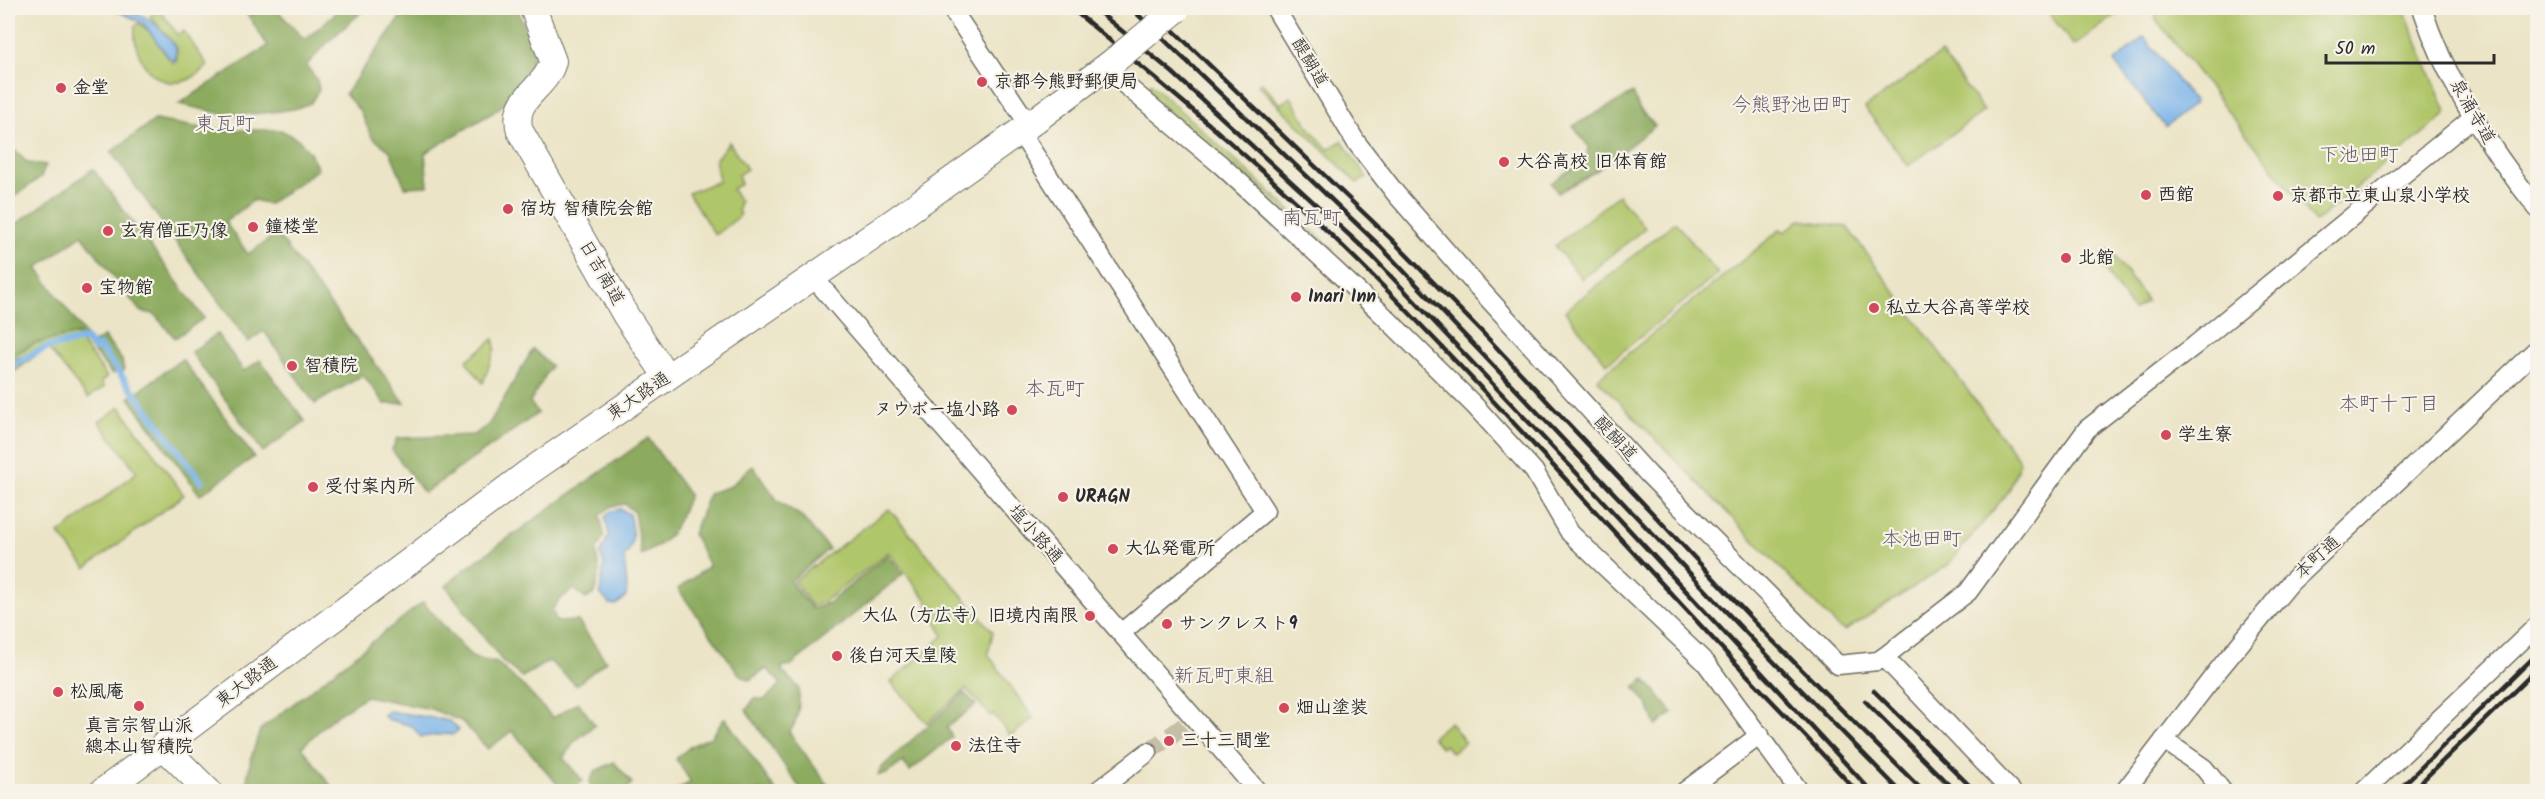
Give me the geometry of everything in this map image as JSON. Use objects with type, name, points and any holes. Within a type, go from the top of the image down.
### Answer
[{"type":"main road","name":"日吉南道","points":[[533,8],[545,33],[553,61],[549,72],[520,107],[518,122],[520,130],[626,316],[667,377]]},
{"type":"main road","name":"東大路通","points":[[102,792],[529,472],[813,278],[1025,129],[1178,9]]},
{"type":"main road","points":[[163,746],[181,792]]},
{"type":"main road","points":[[163,746],[208,792]]},
{"type":"street","points":[[951,8],[1265,511],[1121,633]]},
{"type":"street","name":"醍醐道","points":[[1275,8],[1356,142],[1375,169],[1466,274],[1649,475],[1838,665],[1878,661],[1884,657]]},
{"type":"street","name":"泉涌寺道","points":[[2422,8],[2431,36],[2472,118],[2538,209]]},
{"type":"street","points":[[1110,64],[1379,311],[1474,405],[1534,471],[1570,533],[1706,663],[1800,792]]},
{"type":"street","points":[[2012,792],[1884,657],[1968,592],[2087,429],[2194,346],[2472,118]]},
{"type":"street","name":"塩小路通","points":[[813,278],[1121,633],[1189,722],[1258,792]]},
{"type":"street","name":"本町通","points":[[2124,792],[2255,624],[2290,584],[2538,348]]},
{"type":"street","points":[[2363,792],[2538,625]]},
{"type":"street","points":[[1684,792],[1760,735]]},
{"type":"street","points":[[2164,740],[2204,768],[2223,792]]},
{"type":"street","points":[[1096,792],[1148,752]]},
{"type":"green space","points":[[243,8],[275,8],[305,40],[341,8],[366,8],[329,41],[306,66],[316,78],[319,89],[311,103],[294,109],[227,115],[179,104],[268,46]]},
{"type":"green space","points":[[407,8],[517,8],[535,51],[523,88],[494,112],[425,153],[428,186],[405,187],[390,151],[372,137],[360,111],[345,94]]},
{"type":"green space","points":[[2045,8],[2125,8],[2074,46]]},
{"type":"green space","name":"京都市立東山泉小学校","points":[[2166,8],[2403,8],[2446,112],[2315,222],[2154,17]]},
{"type":"green space","points":[[159,9],[178,35],[184,31],[208,66],[187,80],[172,82],[162,80],[146,67],[140,57],[135,36],[135,26],[139,23],[149,31],[173,63],[177,61],[177,48],[150,16]]},
{"type":"green space","points":[[1941,53],[1984,111],[1908,166],[1865,108]]},
{"type":"green space","points":[[1261,82],[1280,104],[1291,97],[1310,129],[1328,149],[1342,141],[1367,178],[1357,183],[1258,85]]},
{"type":"green space","points":[[1151,84],[1333,249],[1329,252],[1270,197],[1165,108],[1146,88]]},
{"type":"green space","points":[[1633,93],[1639,108],[1655,126],[1596,171],[1558,193],[1551,183],[1587,158],[1588,146],[1573,126]]},
{"type":"green space","points":[[155,120],[212,130],[281,130],[298,139],[310,153],[318,169],[269,204],[254,200],[225,222],[248,254],[277,234],[405,403],[385,404],[363,375],[315,404],[264,331],[248,342],[111,152]]},
{"type":"green space","points":[[729,142],[747,169],[738,175],[741,184],[732,189],[740,202],[738,209],[740,216],[715,235],[688,193],[719,181],[715,160]]},
{"type":"green space","points":[[8,144],[28,163],[46,165],[41,177],[8,201]]},
{"type":"green space","points":[[93,169],[204,318],[175,338],[154,314],[140,311],[82,235],[37,268],[92,344],[104,337],[122,360],[124,371],[112,374],[78,334],[35,343],[8,358],[8,230]]},
{"type":"green space","points":[[1618,195],[1645,228],[1582,279],[1555,246]]},
{"type":"green space","points":[[1800,220],[1847,227],[2020,461],[2009,491],[1948,565],[1845,631],[1839,628],[1597,379],[1781,229],[1784,232]]},
{"type":"green space","points":[[1675,222],[1718,274],[1607,364],[1565,311]]},
{"type":"green space","points":[[2110,250],[2147,301],[2133,311],[2097,259]]},
{"type":"green space","points":[[71,328],[107,377],[101,382],[104,387],[88,398],[47,347],[8,377],[8,339]]},
{"type":"green space","points":[[217,334],[244,371],[260,360],[305,421],[263,452],[191,352]]},
{"type":"green space","points":[[494,339],[495,349],[483,383],[466,361]]},
{"type":"green space","points":[[533,349],[551,366],[530,402],[538,413],[424,493],[392,450],[397,438],[474,435],[489,424]]},
{"type":"green space","points":[[182,359],[254,457],[200,495],[129,398]]},
{"type":"green space","points":[[120,407],[184,495],[86,568],[59,534],[137,472],[99,422]]},
{"type":"green space","points":[[648,438],[689,495],[677,523],[667,538],[652,550],[641,555],[634,512],[625,504],[612,506],[600,515],[604,536],[596,551],[599,571],[595,593],[586,599],[574,589],[559,600],[552,610],[557,622],[578,621],[606,661],[576,685],[549,661],[522,677],[503,662],[446,586],[465,569]]},
{"type":"green space","points":[[752,465],[778,501],[801,516],[829,549],[790,581],[812,609],[827,604],[888,555],[903,574],[790,666],[781,667],[799,688],[797,717],[789,732],[832,791],[802,791],[746,710],[755,698],[764,700],[781,684],[767,669],[749,680],[739,674],[678,589],[709,566],[693,534],[709,493],[731,486]]},
{"type":"green space","points":[[889,509],[993,632],[988,654],[1033,718],[1011,736],[993,714],[991,716],[966,689],[927,723],[891,682],[943,636],[926,599],[889,552],[823,602],[812,606],[794,581]]},
{"type":"green space","points":[[423,602],[474,658],[497,663],[553,718],[578,702],[595,725],[575,741],[563,758],[583,781],[571,791],[563,791],[512,731],[488,749],[461,721],[431,709],[366,696],[331,719],[302,747],[335,791],[245,791],[251,758],[260,730]]},
{"type":"green space","points":[[1645,679],[1673,713],[1656,725],[1648,705],[1634,687]]},
{"type":"green space","points":[[964,693],[976,705],[947,727],[952,737],[910,771],[903,762],[886,774],[878,775],[881,768]]},
{"type":"green space","points":[[725,718],[776,791],[675,791],[691,782],[676,759],[691,746],[711,737]]},
{"type":"green space","points":[[1450,722],[1465,742],[1452,753],[1445,745],[1441,748],[1432,737]]},
{"type":"green space","points":[[614,762],[632,783],[628,791],[596,791],[589,783],[595,771]]},
{"type":"water","points":[[111,8],[121,8],[140,14],[156,25],[176,48],[175,61],[170,59],[143,23]]},
{"type":"water","points":[[2144,37],[2195,103],[2165,127],[2114,62]]},
{"type":"water","points":[[20,357],[24,362],[8,373],[8,362]]},
{"type":"water","points":[[620,509],[629,514],[632,542],[624,557],[626,597],[616,605],[609,604],[600,593],[604,564],[600,554],[609,535],[605,517],[612,511]]},
{"type":"water","points":[[389,711],[450,721],[459,730],[452,735],[421,737],[412,726],[387,719],[383,715]]},
{"type":"waterway","points":[[23,359],[45,348],[86,339],[95,349],[99,346],[201,481]]},
{"type":"tunnel","points":[[1148,752],[1184,726]]},
{"type":"railway","points":[[1071,8],[1257,167],[1364,267],[1493,401],[1857,792]]},
{"type":"railway","points":[[1094,8],[1172,72],[1372,256],[1872,792]]},
{"type":"railway","points":[[1131,8],[1381,247],[1771,659],[1901,792]]},
{"type":"railway","points":[[1150,8],[1390,238],[1482,332],[1769,637],[1924,792]]},
{"type":"railway","points":[[2396,792],[2538,653]]},
{"type":"railway","points":[[2411,792],[2538,668]]},
{"type":"railway","points":[[1874,691],[1976,792]]},
{"type":"railway","points":[[1865,701],[1956,792]]},
{"type":"place","name":"京都今熊野郵便局","points":[[982,82]]},
{"type":"place","name":"金堂","points":[[61,88]]},
{"type":"place","name":"大谷高校 旧体育館","points":[[1504,162]]},
{"type":"place","name":"西館","points":[[2146,195]]},
{"type":"place","name":"京都市立東山泉小学校","points":[[2278,196]]},
{"type":"place","name":"宿坊 智積院会館","points":[[508,209]]},
{"type":"place","name":"鐘楼堂","points":[[253,227]]},
{"type":"place","name":"玄宥僧正乃像","points":[[108,231]]},
{"type":"place","name":"北館","points":[[2066,258]]},
{"type":"place","name":"宝物館","points":[[87,288]]},
{"type":"place","name":"Inari Inn","points":[[1296,297]]},
{"type":"place","name":"私立大谷高等学校","points":[[1874,308]]},
{"type":"place","name":"智積院","points":[[292,366]]},
{"type":"place","name":"ヌウボー塩小路","points":[[1012,410]]},
{"type":"place","name":"学生寮","points":[[2166,435]]},
{"type":"place","name":"受付案内所","points":[[313,487]]},
{"type":"place","name":"URAGN","points":[[1063,497]]},
{"type":"place","name":"大仏発電所","points":[[1113,549]]},
{"type":"place","name":"大仏（方広寺）旧境内南限","points":[[1090,616]]},
{"type":"place","name":"サンクレスト9","points":[[1167,624]]},
{"type":"place","name":"後白河天皇陵","points":[[837,656]]},
{"type":"place","name":"松風庵","points":[[58,692]]},
{"type":"place","name":"真言宗智山派 總本山智積院","points":[[139,706]]},
{"type":"place","name":"畑山塗装","points":[[1284,708]]},
{"type":"place","name":"三十三間堂","points":[[1169,741]]},
{"type":"place","name":"法住寺","points":[[956,746]]},
{"type":"district","name":"今熊野池田町","points":[[1791,106]]},
{"type":"district","name":"東瓦町","points":[[225,125]]},
{"type":"district","name":"下池田町","points":[[2359,156]]},
{"type":"district","name":"南瓦町","points":[[1312,219]]},
{"type":"district","name":"本瓦町","points":[[1055,390]]},
{"type":"district","name":"本町十丁目","points":[[2389,405]]},
{"type":"district","name":"本池田町","points":[[1922,540]]},
{"type":"district","name":"新瓦町東組","points":[[1224,677]]}]
